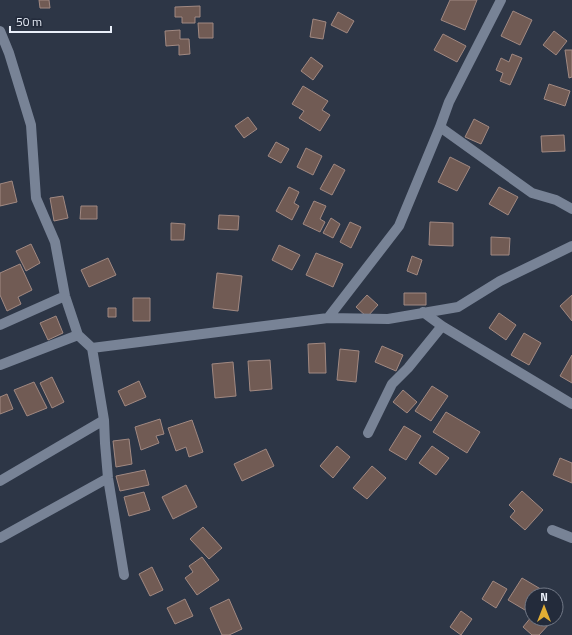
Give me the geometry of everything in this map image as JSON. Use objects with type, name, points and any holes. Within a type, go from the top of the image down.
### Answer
[{"type":"street","points":[[328,318],[399,226],[449,102],[501,0]]},
{"type":"street","points":[[0,31],[9,53],[31,125],[36,198],[54,242],[65,296],[78,335],[92,348],[104,420],[108,478],[124,575]]},
{"type":"street","points":[[440,127],[532,193],[556,200],[572,209]]},
{"type":"street","points":[[92,348],[328,318],[388,319],[458,307],[500,281],[572,246]]},
{"type":"street","points":[[0,325],[65,296]]},
{"type":"street","points":[[424,312],[442,326],[572,404]]},
{"type":"street","points":[[368,433],[392,384],[408,368],[442,326]]},
{"type":"street","points":[[0,365],[78,335]]},
{"type":"street","points":[[0,481],[104,420]]},
{"type":"street","points":[[0,538],[108,478]]},
{"type":"street","points":[[552,530],[572,538]]},
{"type":"building","points":[[39,0],[49,0],[50,8],[40,8]]},
{"type":"building","points":[[450,0],[477,0],[465,30],[441,20]]},
{"type":"building","points":[[200,6],[200,17],[195,17],[195,23],[182,23],[182,17],[175,17],[175,7]]},
{"type":"building","points":[[513,11],[532,20],[520,45],[501,36]]},
{"type":"building","points":[[338,12],[354,21],[347,33],[331,25]]},
{"type":"building","points":[[313,19],[326,22],[323,39],[310,37]]},
{"type":"building","points":[[198,23],[213,23],[213,38],[199,38]]},
{"type":"building","points":[[180,30],[180,39],[189,39],[190,54],[179,55],[179,45],[166,46],[165,31]]},
{"type":"building","points":[[554,31],[567,41],[556,55],[543,45]]},
{"type":"building","points":[[443,34],[466,46],[457,62],[434,50]]},
{"type":"building","points":[[565,50],[572,50],[572,77],[569,78]]},
{"type":"building","points":[[512,54],[522,58],[510,85],[500,81],[503,73],[496,70],[501,58],[509,62]]},
{"type":"building","points":[[311,57],[323,66],[313,80],[301,71]]},
{"type":"building","points":[[549,84],[570,91],[565,106],[544,99]]},
{"type":"building","points":[[303,86],[328,101],[322,110],[330,115],[320,131],[299,118],[304,111],[292,104]]},
{"type":"building","points":[[248,117],[257,129],[244,138],[235,126]]},
{"type":"building","points":[[474,119],[489,127],[481,144],[465,137]]},
{"type":"building","points":[[564,135],[565,151],[542,152],[541,136]]},
{"type":"building","points":[[276,142],[289,149],[281,163],[268,156]]},
{"type":"building","points":[[306,148],[322,156],[313,175],[297,167]]},
{"type":"building","points":[[450,157],[470,167],[457,191],[438,182]]},
{"type":"building","points":[[334,164],[345,170],[332,195],[320,189]]},
{"type":"building","points":[[12,181],[17,202],[0,206],[0,184]]},
{"type":"building","points":[[289,187],[299,192],[294,203],[299,206],[292,220],[276,211]]},
{"type":"building","points":[[499,187],[518,197],[508,215],[489,204]]},
{"type":"building","points":[[63,196],[68,218],[54,221],[50,198]]},
{"type":"building","points":[[314,201],[326,206],[320,219],[325,222],[320,232],[303,224]]},
{"type":"building","points":[[81,206],[97,206],[97,219],[80,219]]},
{"type":"building","points":[[219,215],[239,216],[238,230],[218,229]]},
{"type":"building","points":[[331,218],[340,224],[333,238],[323,233]]},
{"type":"building","points":[[350,222],[361,227],[351,248],[340,242]]},
{"type":"building","points":[[430,222],[453,223],[453,246],[429,245]]},
{"type":"building","points":[[171,223],[185,224],[184,240],[171,240]]},
{"type":"building","points":[[491,237],[510,238],[509,255],[491,255]]},
{"type":"building","points":[[31,244],[40,263],[26,271],[16,251]]},
{"type":"building","points":[[279,245],[300,255],[292,270],[272,260]]},
{"type":"building","points":[[316,253],[343,264],[333,287],[306,275]]},
{"type":"building","points":[[412,256],[422,260],[417,275],[407,271]]},
{"type":"building","points":[[108,258],[116,275],[89,287],[81,270]]},
{"type":"building","points":[[20,264],[32,290],[18,297],[21,304],[7,311],[0,295],[0,273]]},
{"type":"building","points":[[217,273],[242,276],[238,311],[213,308]]},
{"type":"building","points":[[404,293],[426,293],[426,305],[404,305]]},
{"type":"building","points":[[367,295],[378,305],[367,317],[356,307]]},
{"type":"building","points":[[572,295],[572,321],[560,306]]},
{"type":"building","points":[[133,298],[150,298],[150,321],[133,321]]},
{"type":"building","points":[[108,308],[116,308],[116,317],[108,317]]},
{"type":"building","points":[[499,313],[516,325],[506,340],[489,328]]},
{"type":"building","points":[[56,316],[63,333],[48,340],[40,323]]},
{"type":"building","points":[[524,333],[541,343],[529,365],[511,355]]},
{"type":"building","points":[[325,343],[326,373],[309,373],[308,344]]},
{"type":"building","points":[[382,346],[403,355],[396,371],[375,362]]},
{"type":"building","points":[[340,349],[359,351],[356,382],[337,380]]},
{"type":"building","points":[[572,355],[572,383],[560,376]]},
{"type":"building","points":[[270,360],[272,389],[250,391],[248,361]]},
{"type":"building","points":[[233,362],[236,396],[215,398],[212,364]]},
{"type":"building","points":[[52,377],[64,402],[52,408],[40,383]]},
{"type":"building","points":[[139,381],[146,397],[125,406],[118,391]]},
{"type":"building","points":[[34,382],[47,408],[27,416],[14,390]]},
{"type":"building","points":[[432,386],[448,396],[431,421],[415,411]]},
{"type":"building","points":[[403,390],[417,402],[407,413],[393,402]]},
{"type":"building","points":[[7,394],[13,409],[0,414],[0,397]]},
{"type":"building","points":[[446,412],[480,432],[467,453],[433,432]]},
{"type":"building","points":[[160,419],[164,434],[156,436],[159,443],[141,450],[135,427]]},
{"type":"building","points":[[192,420],[203,452],[189,457],[186,447],[176,451],[168,428]]},
{"type":"building","points":[[404,426],[421,436],[406,460],[389,450]]},
{"type":"building","points":[[129,439],[132,464],[116,467],[113,441]]},
{"type":"building","points":[[337,446],[350,457],[333,478],[320,466]]},
{"type":"building","points":[[432,446],[449,458],[436,475],[419,463]]},
{"type":"building","points":[[266,449],[274,466],[242,481],[234,464]]},
{"type":"building","points":[[560,458],[572,463],[572,483],[553,475]]},
{"type":"building","points":[[372,466],[386,478],[367,499],[353,488]]},
{"type":"building","points":[[145,470],[149,485],[120,491],[116,476]]},
{"type":"building","points":[[186,485],[197,507],[173,519],[162,497]]},
{"type":"building","points":[[522,491],[543,510],[525,530],[510,517],[515,511],[509,505]]},
{"type":"building","points":[[144,492],[150,510],[129,516],[124,497]]},
{"type":"building","points":[[203,527],[222,548],[209,559],[190,539]]},
{"type":"building","points":[[202,557],[219,580],[197,595],[185,578],[193,572],[189,566]]},
{"type":"building","points":[[152,567],[163,590],[150,596],[139,574]]},
{"type":"building","points":[[522,578],[537,587],[524,587],[524,609],[508,600]]},
{"type":"building","points":[[493,581],[507,589],[496,608],[482,599]]},
{"type":"building","points":[[185,599],[193,616],[175,624],[167,608]]},
{"type":"building","points":[[229,599],[242,629],[229,635],[222,635],[210,608]]},
{"type":"building","points":[[461,611],[472,619],[461,635],[450,627]]},
{"type":"building","points":[[524,626],[524,627],[546,627],[539,635],[532,635],[523,627]]}]
